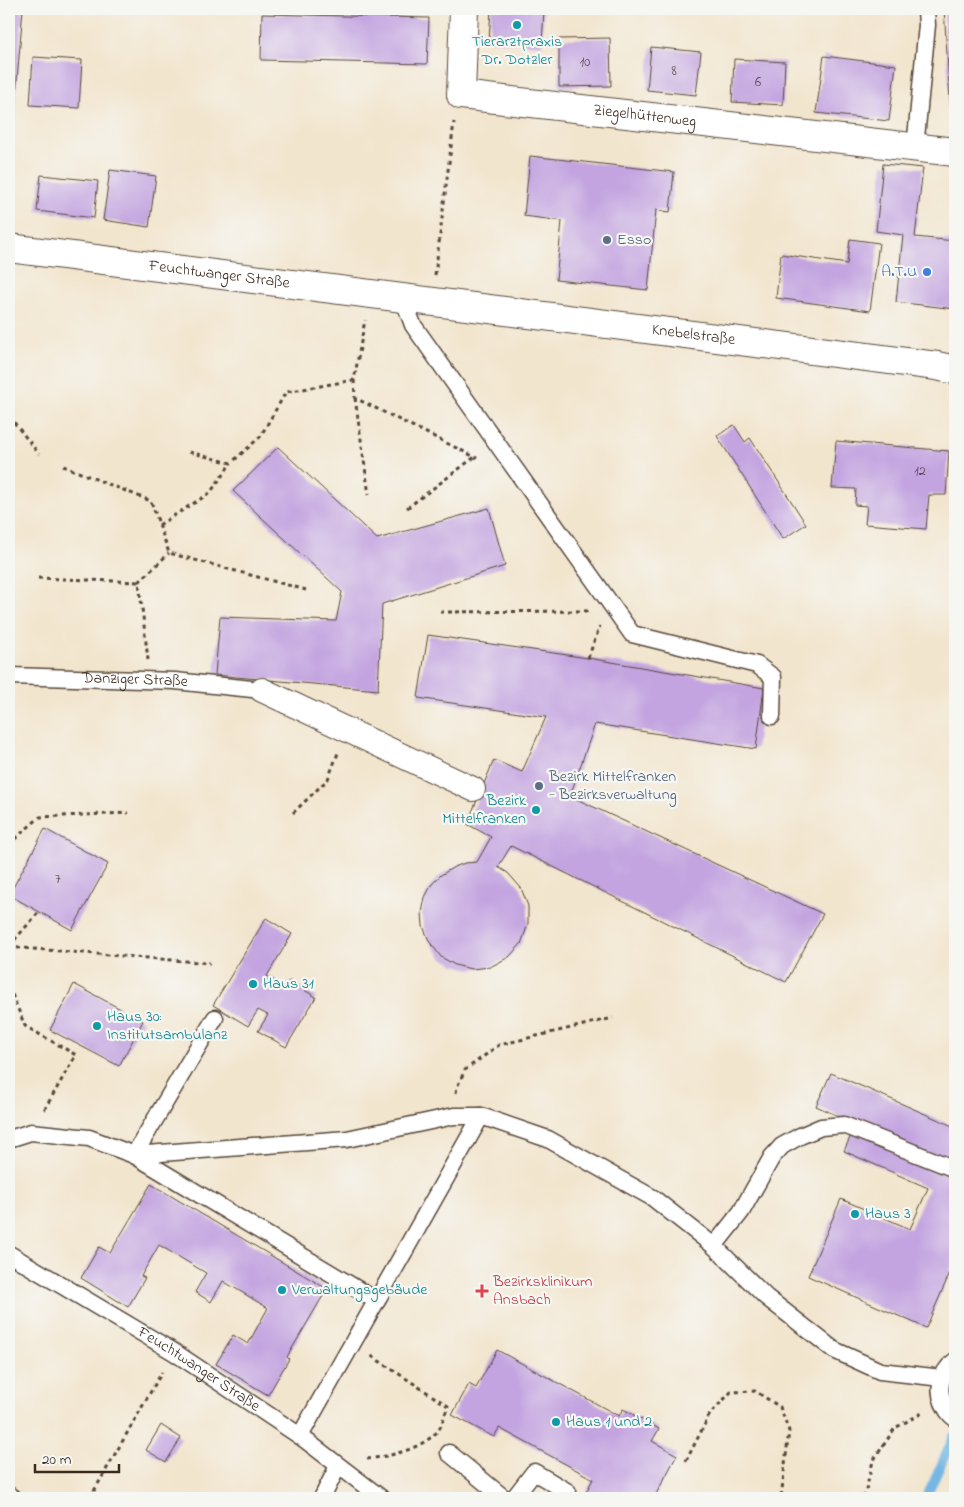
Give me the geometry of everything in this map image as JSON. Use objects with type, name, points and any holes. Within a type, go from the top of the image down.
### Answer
[{"type":"main road","points":[[461,96],[464,9]]},
{"type":"main road","name":"Ziegelhüttenweg","points":[[461,96],[955,152]]},
{"type":"main road","name":"Feuchtwanger Straße","points":[[9,248],[431,302]]},
{"type":"main road","name":"Knebelstraße","points":[[431,302],[907,362],[955,370]]},
{"type":"street","points":[[262,690],[473,788]]},
{"type":"lane","points":[[915,148],[927,26],[926,9]]},
{"type":"lane","points":[[403,298],[413,325],[632,634],[757,665],[773,677],[772,716]]},
{"type":"lane","name":"Danziger Straße","points":[[9,676],[175,681],[262,690]]},
{"type":"lane","points":[[134,1155],[215,1018]]},
{"type":"lane","points":[[134,1155],[347,1139],[454,1116],[481,1116],[548,1139],[653,1198],[714,1246],[766,1297],[834,1350],[880,1371],[942,1378]]},
{"type":"lane","points":[[300,1436],[481,1116]]},
{"type":"lane","points":[[714,1246],[741,1212],[772,1157],[782,1146],[820,1127],[844,1126],[955,1169]]},
{"type":"lane","points":[[9,1139],[31,1132],[89,1138],[134,1155],[377,1301]]},
{"type":"lane","name":"Feuchtwanger Straße","points":[[9,1254],[174,1352],[300,1436],[381,1498]]},
{"type":"lane","points":[[955,1361],[949,1365],[942,1378],[940,1391],[943,1403],[955,1418]]},
{"type":"lane","points":[[449,1453],[504,1498]]},
{"type":"lane","points":[[322,1498],[343,1470]]},
{"type":"lane","points":[[514,1498],[534,1472],[568,1492]]},
{"type":"lane","points":[[9,1495],[13,1498]]},
{"type":"path","points":[[431,302],[455,109],[461,96]]},
{"type":"path","points":[[368,294],[354,380],[369,495]]},
{"type":"path","points":[[159,524],[210,493],[231,462],[260,437],[286,392],[354,380]]},
{"type":"path","points":[[355,398],[476,456],[482,463]]},
{"type":"path","points":[[9,416],[39,454]]},
{"type":"path","points":[[189,452],[231,462]]},
{"type":"path","points":[[407,508],[476,456]]},
{"type":"path","points":[[63,466],[151,501],[169,553]]},
{"type":"path","points":[[38,578],[139,582],[169,553]]},
{"type":"path","points":[[169,553],[306,590]]},
{"type":"path","points":[[139,582],[151,680]]},
{"type":"path","points":[[440,612],[596,611]]},
{"type":"path","points":[[588,658],[603,619]]},
{"type":"path","points":[[293,813],[328,779],[348,730]]},
{"type":"path","points":[[9,844],[40,817],[128,813]]},
{"type":"path","points":[[9,947],[39,912]]},
{"type":"path","points":[[9,947],[210,963]]},
{"type":"path","points":[[9,988],[24,1026],[76,1055],[31,1132]]},
{"type":"path","points":[[454,1116],[456,1087],[465,1070],[499,1045],[613,1018]]},
{"type":"path","points":[[343,1470],[358,1460],[388,1456],[420,1444],[438,1431],[448,1406],[353,1344]]},
{"type":"path","points":[[90,1498],[174,1352]]},
{"type":"path","points":[[686,1461],[710,1414],[731,1392],[755,1391],[780,1407],[789,1431],[781,1498]]},
{"type":"path","points":[[864,1498],[873,1462],[895,1428],[943,1403]]},
{"type":"building","points":[[9,9],[23,9],[10,164],[9,164]]},
{"type":"building","name":"Tierarztpraxis Dr. Dotzler","points":[[491,9],[544,9],[542,45],[489,41]]},
{"type":"building","points":[[944,9],[955,9],[955,130],[952,130]]},
{"type":"building","points":[[262,14],[429,18],[427,64],[261,60]]},
{"type":"building","points":[[610,38],[611,86],[559,87],[559,39]]},
{"type":"building","points":[[651,47],[701,52],[696,95],[647,90]]},
{"type":"building","points":[[824,56],[896,65],[889,121],[816,113]]},
{"type":"building","points":[[33,57],[82,60],[79,108],[30,105]]},
{"type":"building","points":[[734,59],[785,62],[783,105],[732,102]]},
{"type":"building","points":[[530,156],[674,172],[670,212],[656,210],[648,290],[556,280],[562,221],[524,216]]},
{"type":"building","points":[[883,164],[923,168],[915,237],[955,241],[955,309],[896,302],[903,235],[876,231]]},
{"type":"building","points":[[110,170],[156,176],[149,227],[103,220]]},
{"type":"building","points":[[41,175],[98,181],[94,218],[37,211]]},
{"type":"building","points":[[850,239],[879,243],[870,311],[776,298],[781,254],[847,264]]},
{"type":"building","points":[[734,425],[745,442],[750,438],[806,524],[783,539],[717,436]]},
{"type":"building","points":[[836,441],[949,451],[946,495],[929,495],[926,529],[865,524],[867,506],[855,505],[856,489],[832,488]]},
{"type":"building","points":[[278,447],[377,539],[489,508],[505,566],[382,604],[378,690],[215,675],[220,617],[336,621],[342,592],[233,491]]},
{"type":"building","name":"Bezirk Mittelfranken","points":[[428,635],[588,658],[764,688],[756,749],[595,724],[570,796],[823,914],[786,982],[511,846],[498,867],[508,873],[521,888],[528,906],[528,924],[521,944],[509,957],[490,967],[471,969],[455,965],[441,957],[429,941],[423,926],[422,913],[425,897],[432,884],[441,875],[465,863],[477,862],[491,837],[467,824],[494,760],[522,772],[546,717],[418,698]]},
{"type":"building","points":[[45,829],[108,864],[72,930],[9,895]]},
{"type":"building","name":"Haus 31","points":[[266,918],[292,934],[267,976],[285,987],[289,981],[316,997],[286,1047],[258,1031],[268,1015],[258,1010],[248,1026],[213,1005]]},
{"type":"building","name":"Haus 30: Institutsambulanz","points":[[74,984],[143,1021],[119,1066],[50,1030]]},
{"type":"building","name":"Haus 3","points":[[831,1073],[955,1127],[955,1261],[926,1328],[808,1276],[841,1199],[910,1229],[928,1188],[844,1151],[856,1124],[816,1106]]},
{"type":"building","name":"Verwaltungsgebäude","points":[[151,1184],[327,1289],[287,1357],[289,1359],[268,1395],[216,1364],[233,1335],[248,1344],[268,1308],[223,1281],[211,1302],[195,1292],[206,1273],[159,1245],[141,1276],[145,1278],[128,1307],[81,1278],[99,1247],[110,1253]]},
{"type":"building","name":"Haus 1 und 2","points":[[497,1350],[619,1416],[623,1409],[659,1429],[652,1441],[677,1455],[654,1498],[583,1498],[593,1479],[499,1428],[494,1437],[452,1415],[469,1384],[476,1388]]},
{"type":"building","points":[[161,1425],[181,1438],[166,1462],[146,1450]]},
{"type":"waterway","points":[[926,1498],[954,1436]]},
{"type":"place","name":"Tierarztpraxis Dr. Dotzler","points":[[517,25]]},
{"type":"place","name":"Esso","points":[[607,240]]},
{"type":"place","name":"A.T.U","points":[[927,272]]},
{"type":"place","name":"Bezirk Mittelfranken - Bezirksverwaltung","points":[[539,786]]},
{"type":"place","name":"Bezirk Mittelfranken","points":[[536,810]]},
{"type":"place","name":"Haus 31","points":[[253,984]]},
{"type":"place","name":"Haus 30: Institutsambulanz","points":[[97,1026]]},
{"type":"place","name":"Haus 3","points":[[855,1214]]},
{"type":"place","name":"Verwaltungsgebäude","points":[[282,1290]]},
{"type":"place","name":"Bezirksklinikum Ansbach","points":[[482,1291]]},
{"type":"place","name":"Haus 1 und 2","points":[[556,1422]]}]
